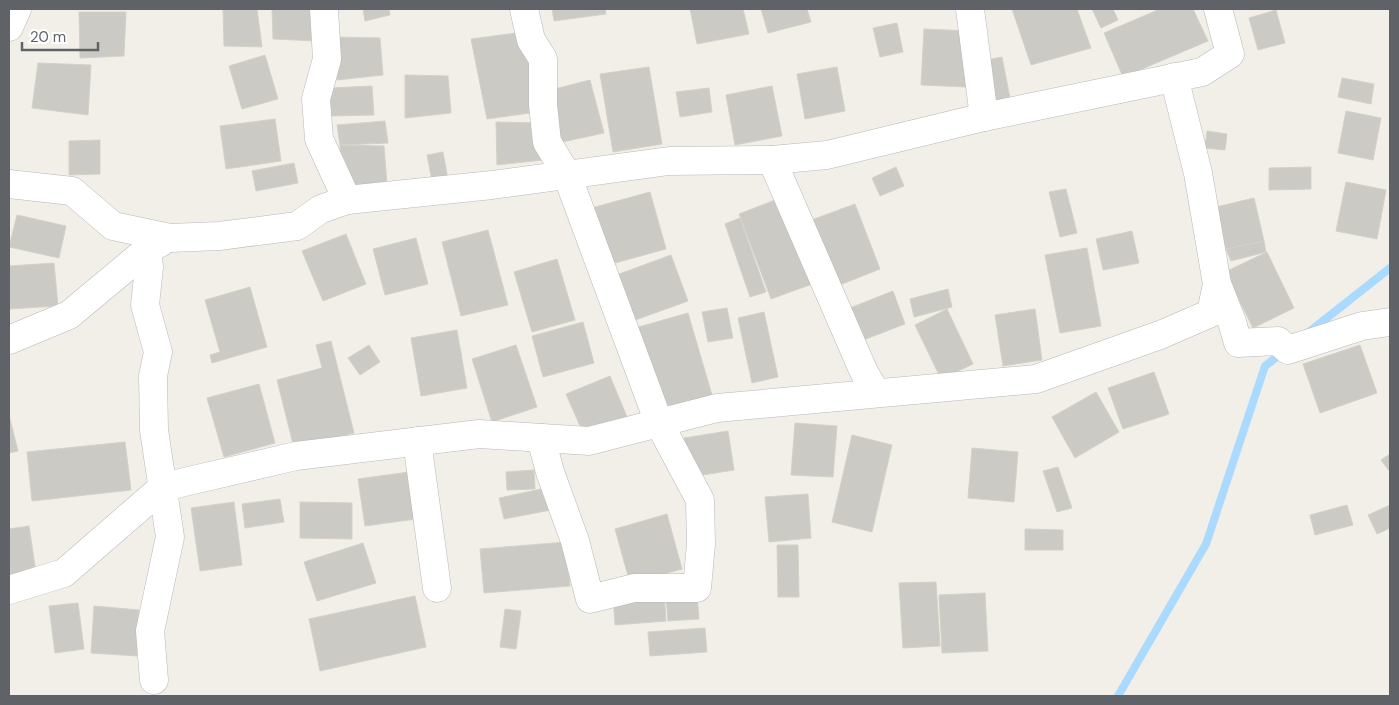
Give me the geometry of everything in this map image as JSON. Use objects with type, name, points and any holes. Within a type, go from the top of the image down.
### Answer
[{"type":"street","points":[[9,27],[17,9]]},
{"type":"street","points":[[324,9],[327,59],[316,99],[319,138],[347,200]]},
{"type":"street","points":[[524,9],[531,40],[543,59],[543,105],[547,142],[567,175],[659,422],[700,500],[701,544],[697,588],[634,588],[590,599],[576,541],[550,472],[541,438]]},
{"type":"street","points":[[970,9],[984,117]]},
{"type":"street","points":[[9,184],[72,191],[113,226],[159,244],[297,226],[320,209],[347,200],[492,185],[669,161],[772,160],[827,155],[984,117],[1202,72],[1230,54],[1218,9]]},
{"type":"street","points":[[1174,77],[1198,173],[1217,284],[1238,343],[1278,341],[1288,350],[1362,326],[1390,322]]},
{"type":"street","points":[[772,160],[863,370],[875,392]]},
{"type":"street","points":[[9,340],[68,315],[159,244]]},
{"type":"street","points":[[154,680],[150,631],[170,537],[154,430],[153,376],[158,352],[145,305],[149,267],[159,244]]},
{"type":"street","points":[[9,590],[64,573],[163,487],[296,456],[417,441],[479,434],[590,441],[717,408],[875,392],[912,391],[1036,379],[1160,335],[1211,312],[1217,284]]},
{"type":"street","points":[[417,441],[437,588]]},
{"type":"building","points":[[223,9],[257,9],[262,47],[224,46]]},
{"type":"building","points":[[272,9],[313,9],[317,41],[273,39]]},
{"type":"building","points":[[363,9],[389,9],[390,15],[365,21]]},
{"type":"building","points":[[552,9],[605,9],[606,14],[554,21]]},
{"type":"building","points":[[690,9],[743,9],[749,34],[697,44]]},
{"type":"building","points":[[761,9],[807,9],[811,22],[768,33]]},
{"type":"building","points":[[1012,9],[1077,9],[1091,48],[1031,65]]},
{"type":"building","points":[[1092,9],[1113,9],[1118,20],[1101,28]]},
{"type":"building","points":[[1160,9],[1193,9],[1208,41],[1123,77],[1104,33]]},
{"type":"building","points":[[1276,10],[1285,43],[1258,50],[1249,18]]},
{"type":"building","points":[[79,12],[126,12],[124,56],[80,58]]},
{"type":"building","points":[[897,23],[903,52],[880,57],[873,28]]},
{"type":"building","points":[[924,29],[970,31],[967,87],[921,85]]},
{"type":"building","points":[[524,32],[537,112],[487,119],[471,39]]},
{"type":"building","points":[[336,37],[380,38],[383,75],[337,80]]},
{"type":"building","points":[[265,55],[278,99],[242,109],[229,66]]},
{"type":"building","points":[[1002,57],[1010,98],[989,102],[982,61]]},
{"type":"building","points":[[38,63],[91,65],[88,115],[32,108]]},
{"type":"building","points":[[649,67],[662,144],[613,152],[600,74]]},
{"type":"building","points":[[837,67],[845,111],[805,119],[797,74]]},
{"type":"building","points":[[405,75],[448,76],[451,113],[405,118]]},
{"type":"building","points":[[1342,78],[1374,84],[1371,104],[1338,97]]},
{"type":"building","points":[[590,80],[604,133],[553,144],[539,93]]},
{"type":"building","points":[[372,86],[374,115],[331,116],[330,88]]},
{"type":"building","points":[[772,86],[782,136],[735,145],[726,95]]},
{"type":"building","points":[[709,88],[712,112],[680,117],[676,92]]},
{"type":"building","points":[[1346,111],[1381,118],[1373,160],[1338,153]]},
{"type":"building","points":[[275,119],[281,161],[226,169],[220,126]]},
{"type":"building","points":[[385,121],[388,143],[340,145],[337,125]]},
{"type":"building","points":[[496,122],[540,123],[543,160],[497,165]]},
{"type":"building","points":[[1207,131],[1227,134],[1225,150],[1205,148]]},
{"type":"building","points":[[100,140],[100,174],[69,175],[69,141]]},
{"type":"building","points":[[340,145],[384,146],[387,184],[341,188]]},
{"type":"building","points":[[443,152],[449,185],[433,186],[427,155]]},
{"type":"building","points":[[294,163],[298,183],[256,191],[252,171]]},
{"type":"building","points":[[896,167],[904,186],[880,196],[872,178]]},
{"type":"building","points":[[1311,167],[1311,189],[1269,190],[1269,168]]},
{"type":"building","points":[[1346,182],[1386,190],[1377,239],[1336,231]]},
{"type":"building","points":[[1066,189],[1077,233],[1060,237],[1049,192]]},
{"type":"building","points":[[650,192],[666,249],[604,266],[588,209]]},
{"type":"building","points":[[783,197],[815,283],[771,299],[739,214]]},
{"type":"building","points":[[1254,198],[1264,241],[1226,249],[1216,207]]},
{"type":"building","points":[[855,204],[880,269],[832,288],[806,222]]},
{"type":"building","points":[[17,215],[66,226],[59,258],[9,247]]},
{"type":"building","points":[[740,218],[766,292],[750,297],[725,224]]},
{"type":"building","points":[[488,230],[508,305],[461,316],[442,242]]},
{"type":"building","points":[[1132,231],[1139,263],[1103,270],[1096,239]]},
{"type":"building","points":[[346,234],[366,284],[323,301],[302,251]]},
{"type":"building","points":[[416,238],[428,284],[385,295],[373,249]]},
{"type":"building","points":[[1264,241],[1266,252],[1231,261],[1226,249]]},
{"type":"building","points":[[1087,248],[1101,326],[1060,333],[1045,255]]},
{"type":"building","points":[[1267,252],[1294,308],[1253,328],[1225,272]]},
{"type":"building","points":[[671,255],[688,301],[627,323],[611,277]]},
{"type":"building","points":[[557,259],[575,320],[532,332],[514,272]]},
{"type":"building","points":[[54,263],[58,306],[9,309],[9,266]]},
{"type":"building","points":[[250,287],[267,347],[212,363],[210,355],[220,352],[205,300]]},
{"type":"building","points":[[948,289],[952,307],[914,317],[910,299]]},
{"type":"building","points":[[893,291],[905,324],[858,342],[845,310]]},
{"type":"building","points":[[727,308],[733,338],[708,342],[702,312]]},
{"type":"building","points":[[947,309],[973,364],[941,379],[915,325]]},
{"type":"building","points":[[1035,309],[1042,360],[1003,366],[995,315]]},
{"type":"building","points":[[764,312],[778,377],[752,383],[738,318]]},
{"type":"building","points":[[688,313],[712,395],[658,410],[635,328]]},
{"type":"building","points":[[583,322],[594,363],[543,377],[532,336]]},
{"type":"building","points":[[457,330],[467,388],[421,396],[411,338]]},
{"type":"building","points":[[331,341],[354,433],[294,448],[277,380],[322,368],[316,345]]},
{"type":"building","points":[[369,345],[380,362],[360,375],[348,358]]},
{"type":"building","points":[[516,345],[537,407],[492,422],[472,359]]},
{"type":"building","points":[[1360,345],[1377,393],[1320,413],[1303,364]]},
{"type":"building","points":[[1154,372],[1169,414],[1123,429],[1108,388]]},
{"type":"building","points":[[610,376],[627,417],[584,435],[566,394]]},
{"type":"building","points":[[259,384],[275,443],[224,457],[207,398]]},
{"type":"building","points":[[1096,392],[1119,432],[1075,458],[1052,417]]},
{"type":"building","points":[[9,415],[18,451],[9,453]]},
{"type":"building","points":[[795,423],[837,426],[833,477],[791,475]]},
{"type":"building","points":[[728,431],[734,470],[690,477],[684,438]]},
{"type":"building","points":[[852,435],[892,445],[872,532],[832,522]]},
{"type":"building","points":[[125,442],[131,490],[32,501],[27,452]]},
{"type":"building","points":[[972,448],[1018,452],[1014,502],[968,498]]},
{"type":"building","points":[[1390,454],[1390,472],[1381,460]]},
{"type":"building","points":[[1058,467],[1072,508],[1057,512],[1043,471]]},
{"type":"building","points":[[534,470],[535,489],[507,490],[506,472]]},
{"type":"building","points":[[409,472],[416,519],[365,526],[358,479]]},
{"type":"building","points":[[546,488],[551,510],[504,519],[499,498]]},
{"type":"building","points":[[808,494],[811,538],[769,542],[765,497]]},
{"type":"building","points":[[280,499],[284,522],[245,528],[242,504]]},
{"type":"building","points":[[234,502],[242,565],[200,571],[191,508]]},
{"type":"building","points":[[300,502],[352,503],[352,539],[300,538]]},
{"type":"building","points":[[1347,505],[1353,525],[1315,535],[1310,515]]},
{"type":"building","points":[[1390,505],[1390,528],[1377,534],[1368,515]]},
{"type":"building","points":[[667,514],[682,569],[630,583],[615,529]]},
{"type":"building","points":[[29,526],[36,573],[9,576],[9,529]]},
{"type":"building","points":[[1025,529],[1063,530],[1063,550],[1025,550]]},
{"type":"building","points":[[566,542],[570,586],[484,593],[480,549]]},
{"type":"building","points":[[363,543],[376,583],[317,601],[304,562]]},
{"type":"building","points":[[777,545],[798,545],[799,597],[778,597]]},
{"type":"building","points":[[936,582],[940,646],[903,648],[899,583]]},
{"type":"building","points":[[664,591],[666,621],[615,625],[613,595]]},
{"type":"building","points":[[985,593],[988,651],[942,653],[939,595]]},
{"type":"building","points":[[697,595],[699,619],[668,621],[666,597]]},
{"type":"building","points":[[415,596],[426,647],[320,671],[309,619]]},
{"type":"building","points":[[78,603],[84,649],[55,653],[49,606]]},
{"type":"building","points":[[94,606],[139,610],[137,656],[91,653]]},
{"type":"building","points":[[505,609],[521,611],[516,649],[500,647]]},
{"type":"building","points":[[705,628],[707,652],[650,656],[648,632]]},
{"type":"waterway","points":[[1309,332],[1390,268]]},
{"type":"waterway","points":[[1118,696],[1206,544],[1265,366],[1282,353]]}]
